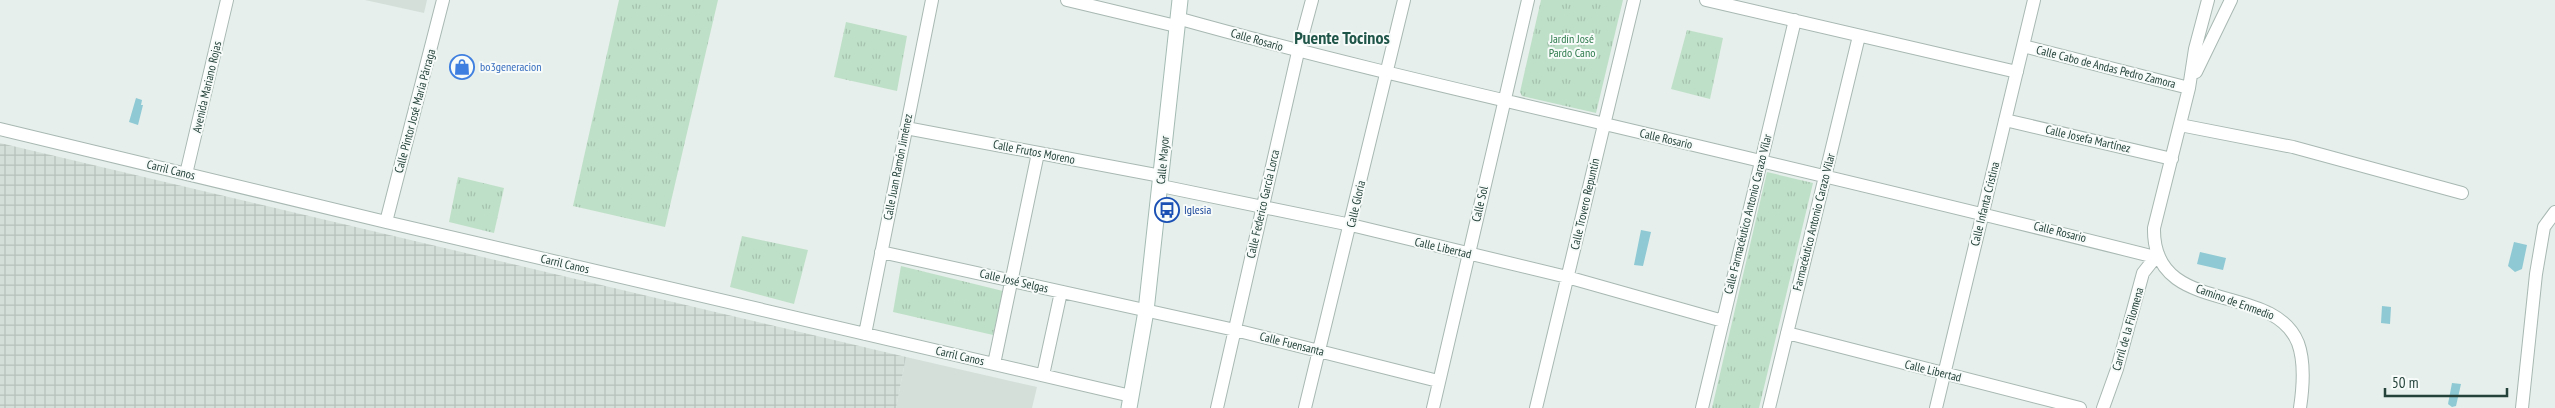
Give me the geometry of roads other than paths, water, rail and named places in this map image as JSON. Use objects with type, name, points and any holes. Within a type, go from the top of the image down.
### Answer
[{"type":"main road","name":"Calle Mayor","points":[[1130,402],[1146,311],[1180,0]]},
{"type":"street","name":"Avenida Mariano Rojas","points":[[186,174],[227,0]]},
{"type":"street","name":"Calle Pintor José María Párraga","points":[[386,222],[443,0]]},
{"type":"street","name":"Calle Juan Ramón Jiménez","points":[[865,334],[932,0]]},
{"type":"street","name":"Calle Rosario","points":[[1067,0],[1177,22],[1503,102],[1604,124],[2156,255]]},
{"type":"street","name":"Calle Federico García Lorca","points":[[1217,408],[1298,52],[1312,0]]},
{"type":"street","name":"Calle Gloria","points":[[1305,408],[1351,226],[1404,0]]},
{"type":"street","name":"Calle Sol","points":[[1433,408],[1528,0]]},
{"type":"street","name":"Calle Trovero Repuntín","points":[[1536,408],[1634,0]]},
{"type":"street","points":[[1706,0],[1745,4],[1795,20],[2017,72]]},
{"type":"street","name":"Calle Infanta Cristina","points":[[1936,408],[2034,0]]},
{"type":"street","name":"Camino de Enmedio","points":[[2208,0],[2195,49],[2189,88],[2154,228],[2156,255],[2168,270],[2195,289],[2260,310],[2283,322],[2298,344],[2302,360],[2300,408]]},
{"type":"street","name":"Camino de Enmedio","points":[[2189,88],[2232,0]]},
{"type":"street","name":"Calle Farmacéutico Antonio Carazo Vilar","points":[[1702,408],[1795,20]]},
{"type":"street","name":"Farmacéutico Antonio Carazo Vilar","points":[[1769,408],[1859,36]]},
{"type":"street","name":"Calle Cabo de Andas Pedro Zamora","points":[[2023,46],[2189,88]]},
{"type":"street","name":"Calle Josefa Martínez","points":[[2005,120],[2172,159]]},
{"type":"street","points":[[2180,125],[2293,147],[2462,193]]},
{"type":"street","name":"Calle Frutos Moreno","points":[[906,128],[1038,153],[1161,181]]},
{"type":"street","name":"Carril Canos","points":[[0,129],[386,222],[1043,375],[1130,402]]},
{"type":"street","points":[[994,364],[1038,153]]},
{"type":"street","name":"Calle Libertad","points":[[1161,181],[1262,207],[1567,277],[1723,321]]},
{"type":"street","points":[[2522,408],[2536,274],[2544,227],[2555,212]]},
{"type":"street","name":"Calle José Selgas","points":[[881,252],[1146,311]]},
{"type":"street","name":"Carril de la Filomena","points":[[2103,408],[2117,369],[2143,274],[2156,255]]},
{"type":"street","points":[[1043,375],[1061,292]]},
{"type":"street","name":"Calle Fuensanta","points":[[1146,311],[1235,330],[1438,380]]},
{"type":"street","name":"Calle Libertad","points":[[1787,333],[2080,408]]},
{"type":"water","points":[[136,98],[142,100],[141,105],[143,105],[138,125],[129,122]]},
{"type":"water","points":[[1641,230],[1651,232],[1643,266],[1634,265]]},
{"type":"water","points":[[2514,242],[2527,245],[2522,269],[2515,272],[2508,266]]},
{"type":"water","points":[[2200,252],[2226,258],[2223,270],[2197,264]]},
{"type":"water","points":[[2382,306],[2391,307],[2390,324],[2381,323]]},
{"type":"water","points":[[2452,383],[2461,384],[2456,406],[2452,407],[2448,404]]},
{"type":"place","name":"bo3generacion","points":[[462,67]]},
{"type":"place","name":"Iglesia","points":[[1167,210]]},
{"type":"district","name":"Puente Tocinos","points":[[1342,38]]},
{"type":"park label","name":"Jardín José Pardo Cano","points":[[1572,46]]}]
